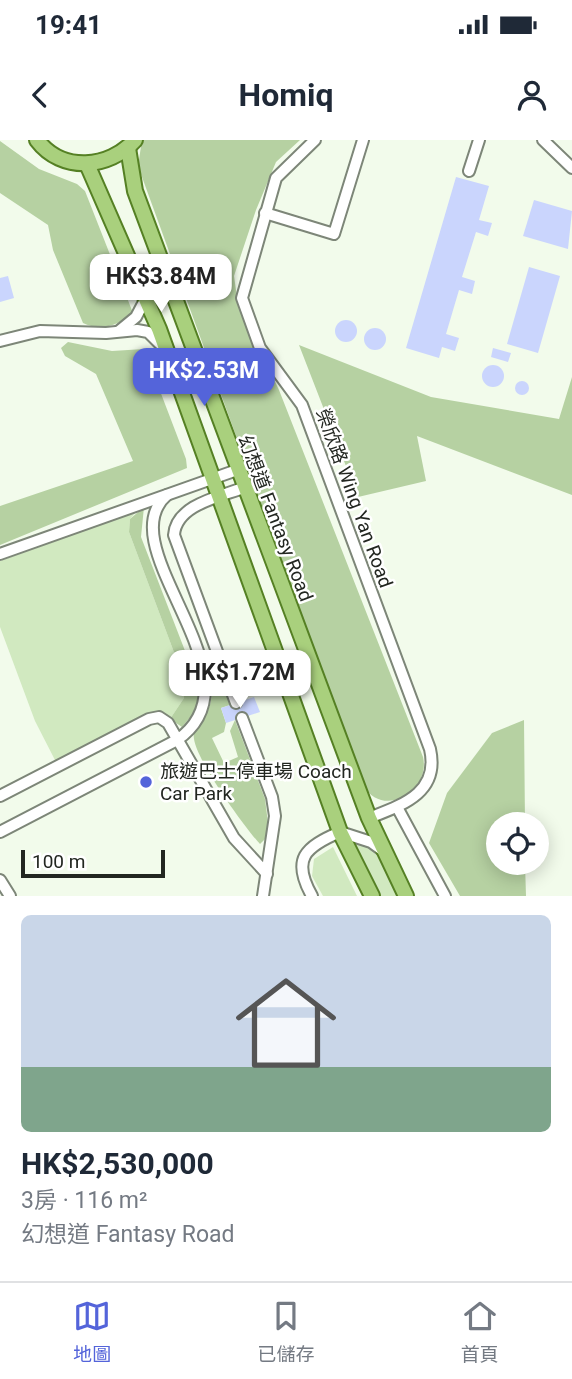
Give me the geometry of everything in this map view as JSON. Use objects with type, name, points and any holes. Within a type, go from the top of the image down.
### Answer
[{"type":"main road","points":[[37,140],[52,154],[66,161],[87,164],[119,155],[132,144]]},
{"type":"main road","name":"幻想道 Fantasy Road","points":[[132,144],[135,191],[243,488],[369,818],[406,896]]},
{"type":"main road","points":[[87,164],[146,298],[340,832],[372,896]]},
{"type":"street","name":"榮欣路 Wing Yan Road","points":[[315,140],[276,178],[242,292],[260,348],[302,405],[432,758],[432,773],[428,783],[411,800],[369,818]]},
{"type":"street","points":[[265,213],[334,234],[363,140]]},
{"type":"street","points":[[469,171],[478,140]]},
{"type":"street","points":[[543,140],[572,168]]},
{"type":"street","points":[[119,331],[136,317],[146,298]]},
{"type":"street","points":[[0,341],[40,331],[148,332],[165,349]]},
{"type":"street","points":[[0,554],[237,470]]},
{"type":"street","points":[[236,703],[174,535],[182,515],[243,488]]},
{"type":"street","points":[[0,832],[177,740],[198,718],[205,698],[204,677],[151,534],[151,517],[167,495]]},
{"type":"street","points":[[204,677],[216,678],[224,671]]},
{"type":"street","points":[[242,718],[274,806],[274,835],[263,896]]},
{"type":"street","points":[[0,796],[149,719],[164,719],[234,838],[267,874]]},
{"type":"street","points":[[397,807],[445,896]]},
{"type":"street","points":[[313,896],[301,873],[304,856],[316,843],[340,832],[371,842],[384,851]]},
{"type":"street","points":[[0,880],[10,896]]},
{"type":"green space","points":[[142,140],[300,140],[276,162],[256,210],[234,276],[238,304],[279,390],[423,757],[424,769],[420,781],[404,797],[382,800],[372,795],[363,785],[138,166]]},
{"type":"green space","points":[[0,141],[39,169],[77,184],[85,191],[133,313],[128,317],[103,327],[83,323],[53,250],[48,225],[0,193]]},
{"type":"green space","points":[[68,342],[112,351],[144,349],[186,459],[187,468],[0,545],[0,506],[133,461],[96,374],[65,356],[61,348]]},
{"type":"green space","points":[[299,345],[431,397],[559,419],[572,377],[572,495],[417,436],[426,481],[358,497]]},
{"type":"green space","points":[[144,507],[141,537],[199,687],[199,707],[182,727],[170,719],[184,698],[184,679],[129,532],[130,519]]},
{"type":"green space","points":[[136,512],[130,519],[129,532],[184,679],[184,698],[170,719],[166,716],[56,762],[35,721],[0,627],[0,561]]},
{"type":"green space","points":[[221,681],[230,705],[221,708],[226,723],[224,732],[212,738],[224,763],[238,757],[230,731],[235,720],[265,799],[268,823],[266,838],[260,844],[209,773],[195,743],[195,730],[209,709],[213,689]]},
{"type":"green space","points":[[524,720],[525,812],[486,812],[486,875],[525,875],[526,896],[460,896],[429,843],[447,793],[492,733]]},
{"type":"green space","points":[[353,841],[375,849],[399,896],[378,896]]},
{"type":"green space","points":[[333,847],[357,896],[323,896],[312,876],[314,859]]},
{"type":"building","points":[[456,177],[489,186],[479,220],[492,223],[488,236],[476,232],[462,277],[475,281],[472,294],[459,290],[446,334],[459,338],[455,351],[442,347],[439,358],[406,348]]},
{"type":"building","points":[[534,200],[572,211],[568,249],[523,236]]},
{"type":"building","points":[[529,267],[560,276],[538,353],[507,344]]},
{"type":"building","points":[[8,276],[14,298],[0,302],[0,278]]},
{"type":"building","points":[[346,320],[354,323],[357,331],[354,339],[346,342],[338,339],[335,331],[338,323]]},
{"type":"building","points":[[375,328],[383,331],[386,339],[383,347],[375,350],[367,347],[364,339],[367,331]]},
{"type":"building","points":[[493,348],[511,353],[508,362],[491,357]]},
{"type":"building","points":[[493,365],[501,368],[504,376],[501,384],[493,387],[485,384],[482,376],[485,368]]},
{"type":"building","points":[[522,381],[527,383],[527,393],[522,395],[517,393],[515,388],[517,383]]},
{"type":"building","points":[[254,697],[260,712],[226,723],[221,708]]},
{"type":"place","name":"旅遊巴士停車場 Coach Car Park","points":[[146,782]]}]
